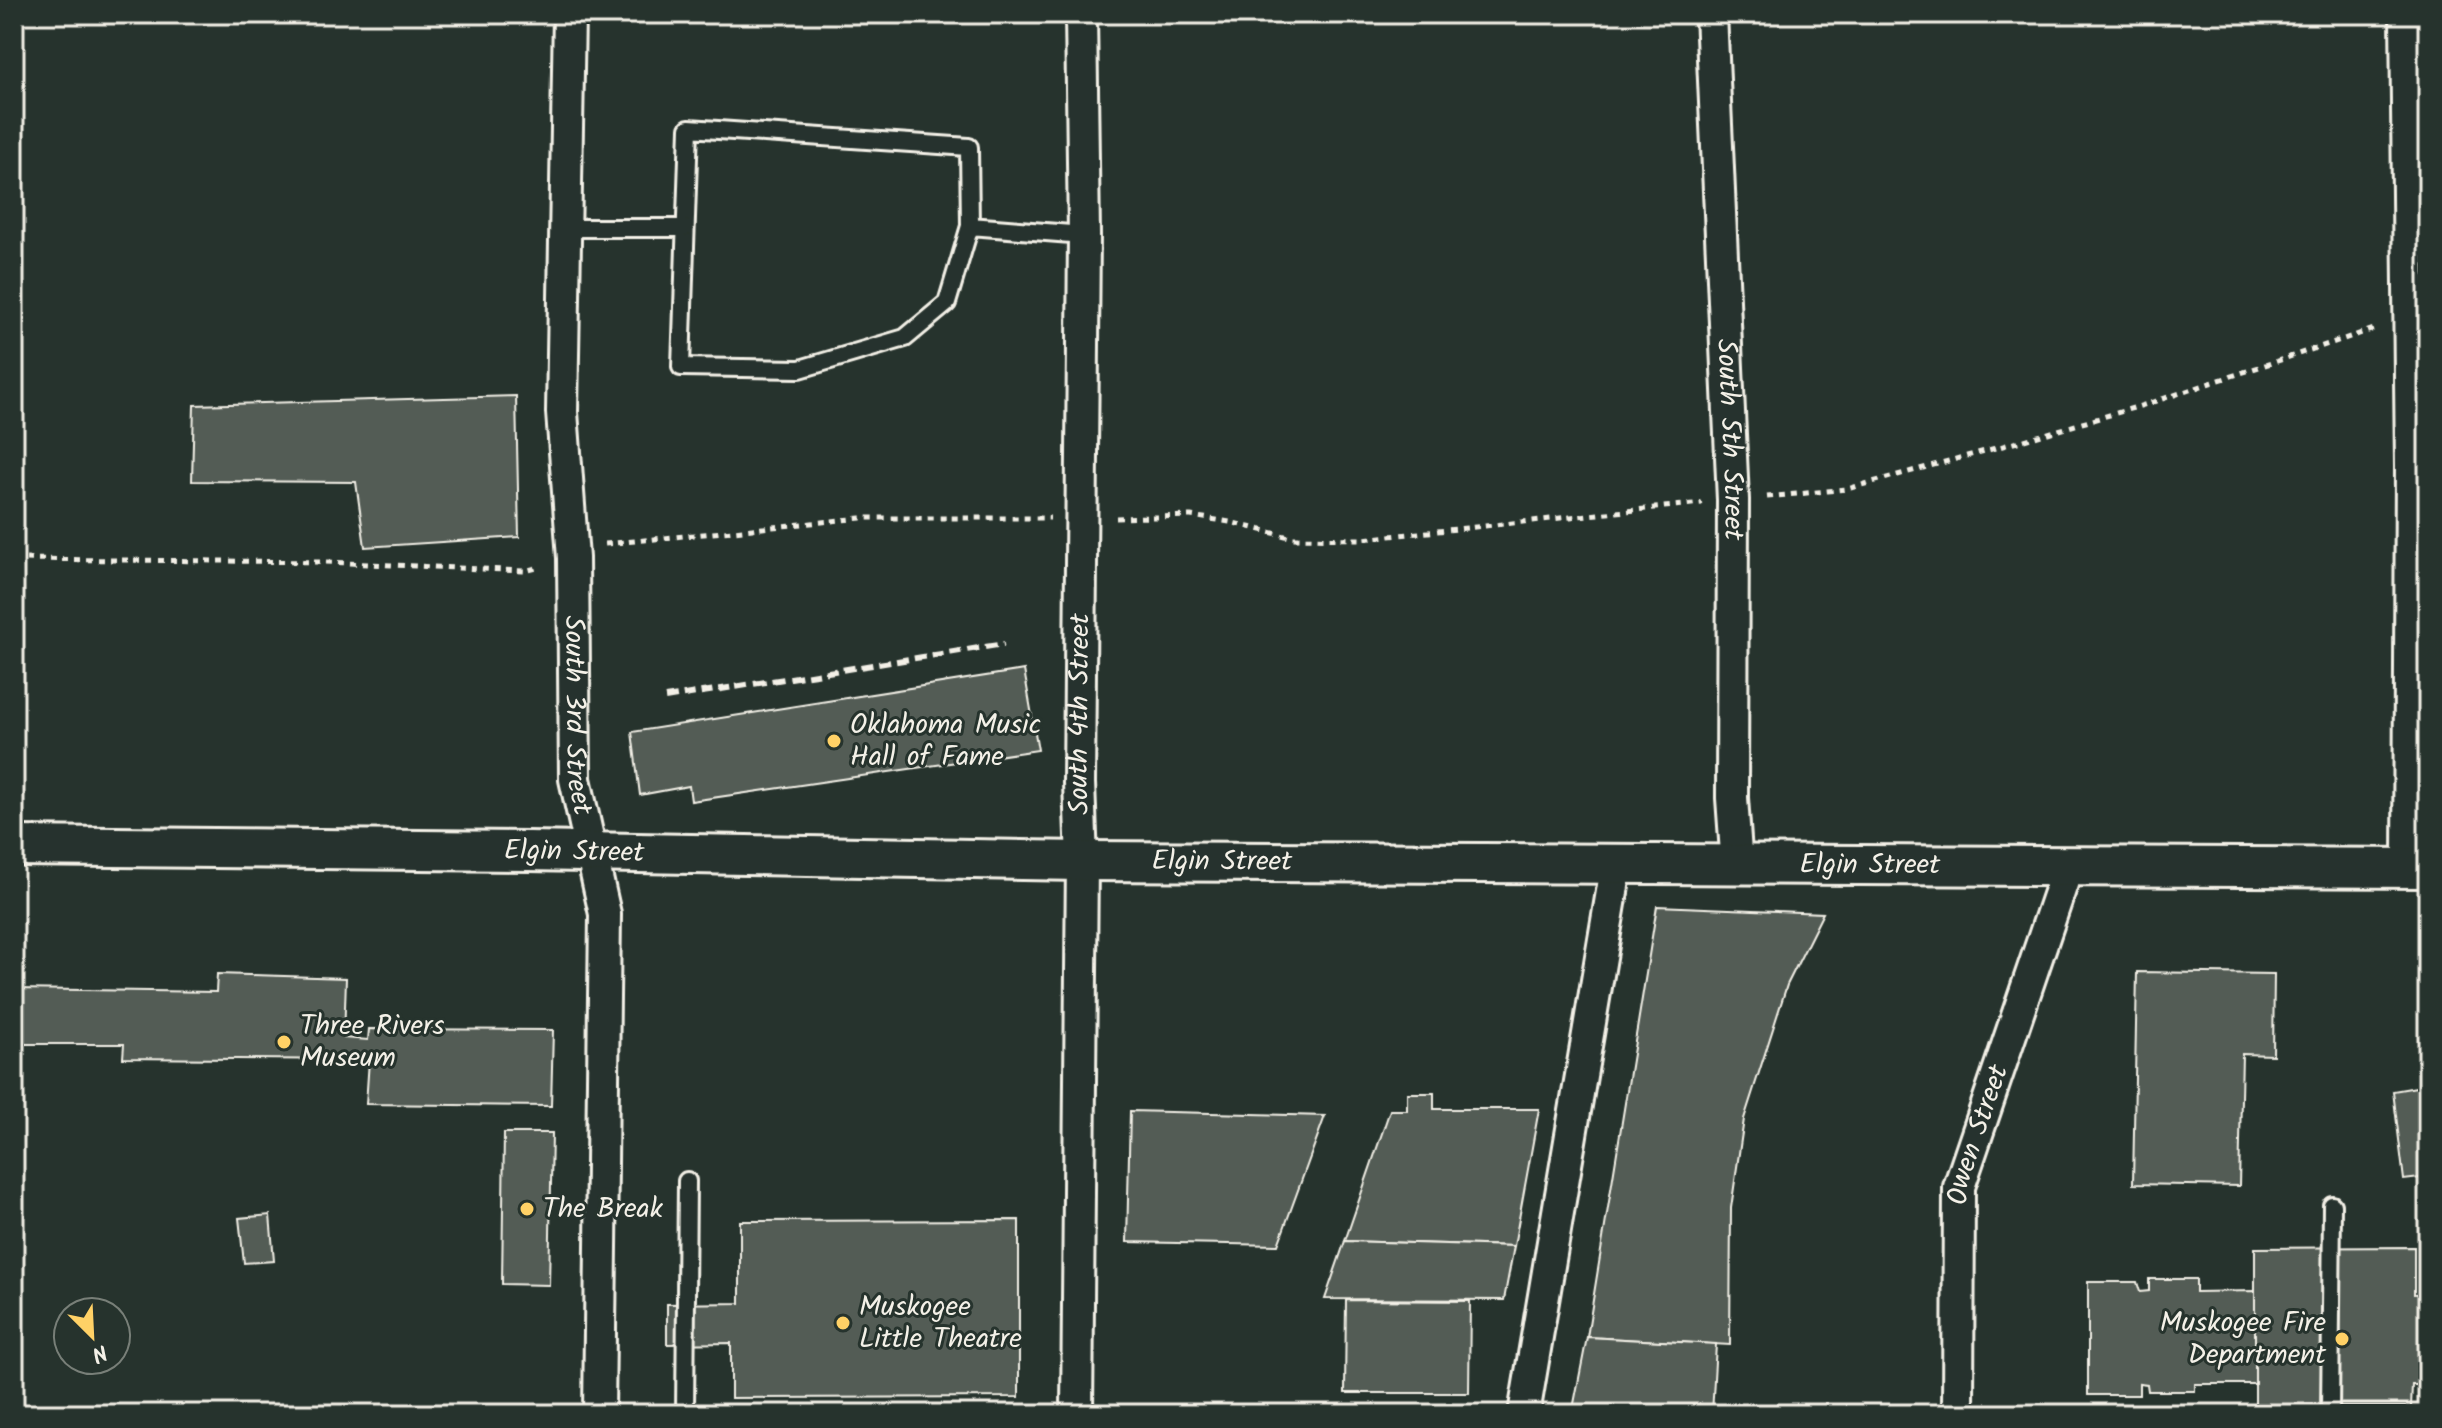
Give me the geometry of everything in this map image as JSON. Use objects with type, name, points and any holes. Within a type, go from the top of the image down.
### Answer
[{"type":"street","name":"South 3rd Street","points":[[569,14],[562,412],[573,558],[575,779],[605,914],[599,1414]]},
{"type":"street","name":"South 4th Street","points":[[1077,1414],[1084,235],[1081,14]]},
{"type":"street","name":"South 5th Street","points":[[1711,14],[1733,500],[1732,798],[1737,867]]},
{"type":"street","points":[[2406,14],[2419,868]]},
{"type":"street","name":"Elgin Street","points":[[14,846],[1082,861],[1617,862],[1737,867],[2419,868]]},
{"type":"street","points":[[1524,1414],[1617,862]]},
{"type":"street","name":"Owen Street","points":[[1958,1414],[1959,1187],[2068,866]]},
{"type":"lane","points":[[689,128],[969,147],[970,226],[947,303],[905,338],[800,369],[681,367],[689,128]]},
{"type":"lane","points":[[970,226],[1084,235]]},
{"type":"lane","points":[[565,228],[685,228]]},
{"type":"lane","points":[[685,1414],[687,1181]]},
{"type":"lane","points":[[2330,1414],[2332,1205]]},
{"type":"building","points":[[516,396],[519,537],[365,547],[356,482],[192,481],[194,405]]},
{"type":"building","name":"Oklahoma Music Hall of Fame","points":[[1024,670],[1038,750],[691,801],[689,786],[640,795],[632,732]]},
{"type":"building","points":[[1657,906],[1823,913],[1787,985],[1744,1119],[1731,1208],[1730,1345],[1587,1337]]},
{"type":"building","points":[[2137,972],[2274,974],[2273,1055],[2242,1054],[2239,1186],[2133,1184]]},
{"type":"building","name":"Three Rivers Museum","points":[[217,974],[346,978],[344,1038],[368,1040],[369,1029],[553,1030],[551,1106],[366,1104],[369,1060],[123,1058],[124,1044],[15,1044],[15,989],[216,992]]},
{"type":"building","points":[[2428,1085],[2428,1177],[2404,1180],[2393,1091]]},
{"type":"building","points":[[1407,1093],[1434,1093],[1434,1109],[1539,1109],[1514,1246],[1345,1241],[1390,1110],[1407,1110]]},
{"type":"building","points":[[1130,1111],[1325,1116],[1278,1245],[1127,1242]]},
{"type":"building","name":"The Break","points":[[504,1133],[552,1133],[549,1285],[502,1284]]},
{"type":"building","points":[[270,1215],[274,1261],[244,1263],[239,1218]]},
{"type":"building","name":"Muskogee Little Theatre","points":[[1019,1220],[1019,1397],[731,1398],[731,1343],[667,1344],[667,1304],[740,1303],[740,1221]]},
{"type":"building","points":[[1345,1241],[1514,1246],[1504,1300],[1325,1299]]},
{"type":"building","name":"Muskogee Fire Department","points":[[2414,1247],[2414,1294],[2428,1293],[2428,1385],[2412,1385],[2411,1407],[2255,1407],[2255,1248]]},
{"type":"building","points":[[2149,1279],[2196,1279],[2196,1292],[2255,1291],[2255,1384],[2195,1384],[2195,1391],[2148,1391],[2147,1384],[2139,1383],[2139,1395],[2088,1395],[2088,1282],[2137,1282],[2140,1292],[2149,1291]]},
{"type":"building","points":[[1346,1300],[1470,1301],[1469,1393],[1345,1393]]},
{"type":"building","points":[[1587,1337],[1716,1344],[1712,1414],[1572,1414]]},
{"type":"railway","points":[[665,698],[1004,644]]},
{"type":"place","name":"Oklahoma Music Hall of Fame","points":[[834,741]]},
{"type":"place","name":"Three Rivers Museum","points":[[284,1042]]},
{"type":"place","name":"The Break","points":[[527,1209]]},
{"type":"place","name":"Muskogee Little Theatre","points":[[843,1323]]},
{"type":"place","name":"Muskogee Fire Department","points":[[2342,1339]]}]
